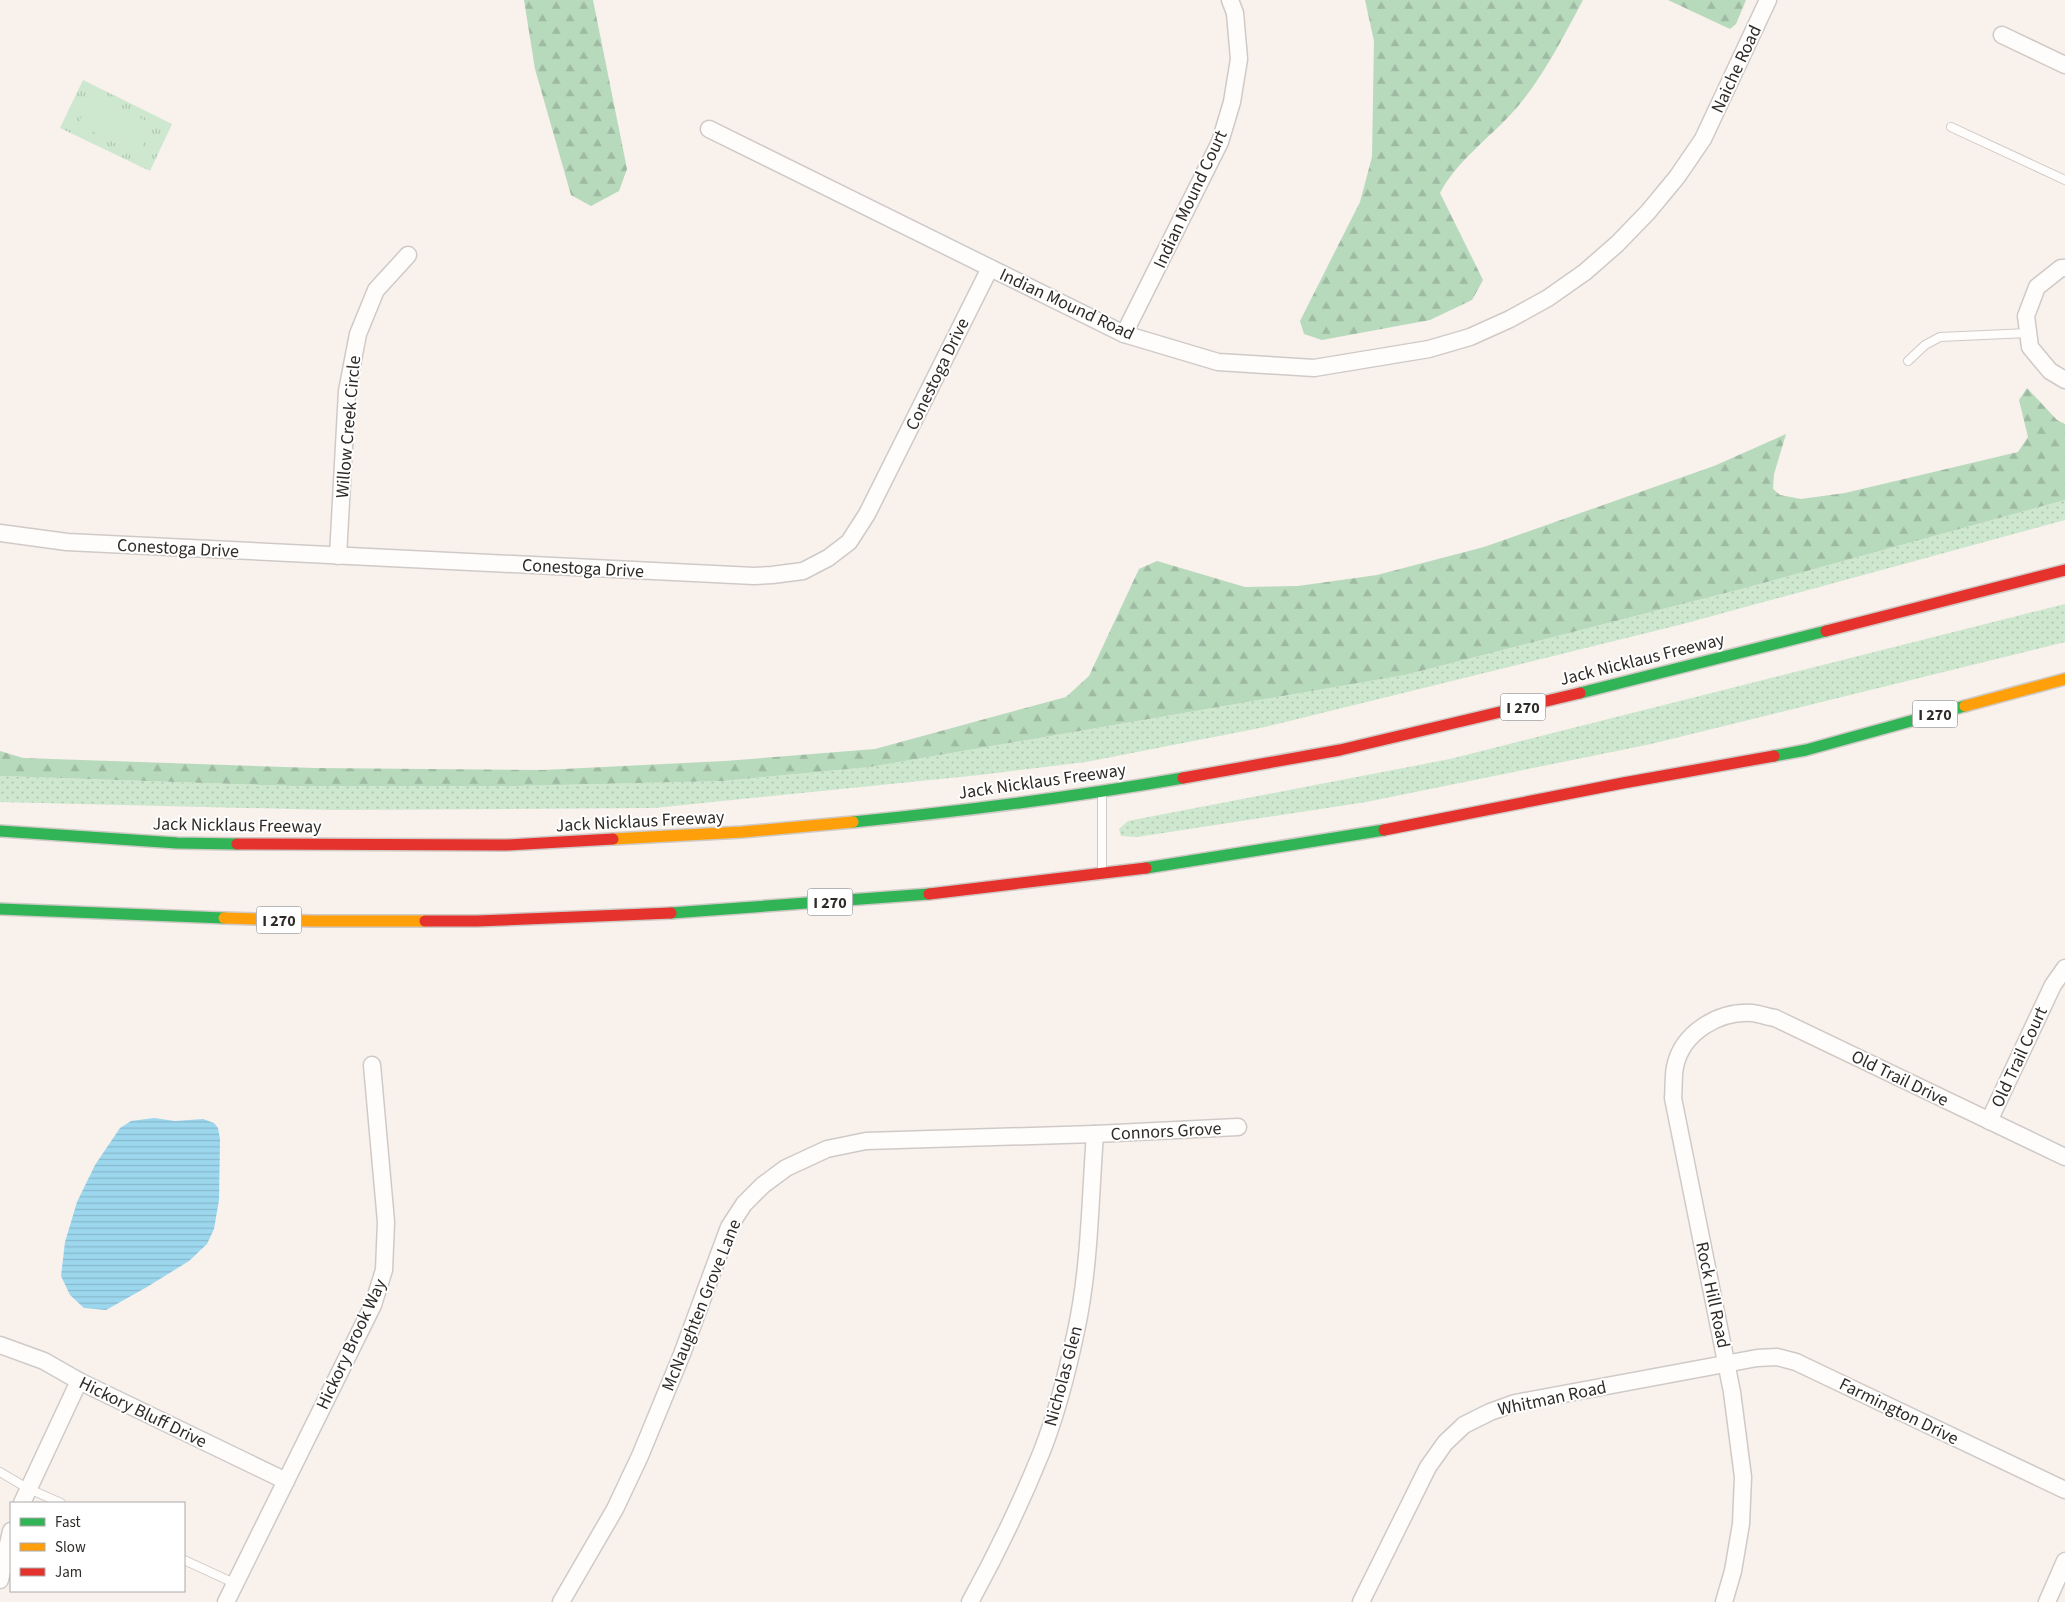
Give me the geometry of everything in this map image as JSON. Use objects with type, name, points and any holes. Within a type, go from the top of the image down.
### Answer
[{"type":"highway","points":[[1939,601],[2020,570]]},
{"type":"highway","name":"Jack Nicklaus Freeway","points":[[0,831],[187,843],[341,845],[556,843],[832,825],[1102,792],[1340,750],[1571,695],[2065,570]]},
{"type":"highway","name":"I 270","points":[[0,909],[310,921],[486,921],[636,916],[886,897],[1102,874],[1354,836],[1623,783],[1806,750],[2065,678]]},
{"type":"highway","points":[[1806,750],[1969,717]]},
{"type":"street","name":"Indian Mound Court","points":[[1124,334],[1220,142],[1232,102],[1239,59],[1235,12],[1230,0]]},
{"type":"street","name":"Naiche Road","points":[[1703,139],[1768,0]]},
{"type":"street","points":[[2002,35],[2065,65]]},
{"type":"street","name":"Indian Mound Road","points":[[709,129],[1124,334],[1218,362],[1314,368],[1430,350],[1510,319],[1548,298],[1617,244],[1648,212],[1677,177],[1703,139]]},
{"type":"street","name":"Willow Creek Circle","points":[[338,556],[348,391],[358,334],[376,290],[408,255]]},
{"type":"street","name":"Conestoga Drive","points":[[0,533],[67,542],[754,576],[772,576],[803,571],[828,558],[849,542],[867,514],[990,268]]},
{"type":"street","points":[[2065,268],[2061,268],[2037,287],[2026,316],[2030,347],[2050,371],[2065,380]]},
{"type":"street","name":"Old Trail Court","points":[[1989,1121],[2052,985],[2065,968]]},
{"type":"street","name":"Old Trail Drive","points":[[1730,1015],[1752,1013],[1775,1018],[2065,1158]]},
{"type":"street","name":"Rock Hill Road","points":[[1724,1602],[1735,1561],[1743,1477],[1727,1362],[1710,1287],[1674,1090],[1676,1066],[1682,1050],[1692,1037],[1711,1021],[1730,1015]]},
{"type":"street","name":"Hickory Brook Way","points":[[226,1602],[373,1304],[384,1270],[386,1222],[372,1065]]},
{"type":"street","name":"Connors Grove","points":[[1095,1134],[1238,1127]]},
{"type":"street","name":"McNaughten Grove Lane","points":[[562,1602],[615,1509],[640,1456],[682,1354],[729,1227],[744,1204],[763,1186],[786,1168],[827,1149],[866,1141],[1095,1134]]},
{"type":"street","name":"Nicholas Glen","points":[[970,1602],[997,1553],[1043,1450],[1059,1396],[1076,1330],[1086,1265],[1095,1134]]},
{"type":"street","name":"Hickory Bluff Drive","points":[[0,1345],[44,1361],[79,1381],[286,1481]]},
{"type":"street","name":"Farmington Drive","points":[[1727,1362],[1777,1357],[1796,1362],[2065,1490]]},
{"type":"street","name":"Whitman Road","points":[[1361,1602],[1428,1467],[1445,1443],[1464,1424],[1515,1403],[1727,1362]]},
{"type":"street","points":[[24,1496],[79,1381]]},
{"type":"street","points":[[0,1580],[10,1535]]},
{"type":"street","points":[[2047,1602],[2065,1561]]},
{"type":"lane","points":[[1951,127],[2065,180]]},
{"type":"lane","points":[[1908,361],[1925,345],[1940,337],[2028,333]]},
{"type":"lane","points":[[1102,792],[1102,874]]},
{"type":"lane","points":[[0,1472],[24,1496],[56,1502]]},
{"type":"lane","points":[[185,1560],[234,1583]]},
{"type":"green space","points":[[524,0],[593,0],[627,169],[619,191],[591,206],[571,195],[535,69]]},
{"type":"green space","points":[[1365,0],[1583,0],[1551,59],[1533,87],[1512,113],[1455,171],[1440,193],[1483,280],[1472,300],[1430,320],[1322,340],[1304,334],[1300,321],[1360,202],[1372,157],[1374,41]]},
{"type":"green space","points":[[1668,0],[1746,0],[1736,24],[1730,29]]},
{"type":"green space","points":[[83,80],[172,124],[150,171],[60,128]]},
{"type":"green space","points":[[93,94],[154,125],[138,155],[78,124]]},
{"type":"green space","points":[[2027,388],[2057,420],[2065,424],[2065,500],[1749,587],[1405,675],[870,767],[723,781],[517,786],[293,786],[0,776],[0,751],[23,758],[315,768],[543,770],[725,761],[875,749],[1066,697],[1089,676],[1139,569],[1157,561],[1245,587],[1298,586],[1377,575],[1484,547],[1714,466],[1786,434],[1774,474],[1773,489],[1780,495],[1801,499],[1845,493],[2018,452],[2028,437],[2019,400]]},
{"type":"green space","points":[[2065,500],[2065,520],[1683,624],[1265,727],[1086,762],[980,775],[654,808],[332,810],[0,802],[0,776],[293,786],[517,786],[723,781],[870,767],[1405,675],[1749,587]]},
{"type":"green space","points":[[2065,604],[2065,642],[1651,744],[1366,802],[1137,837],[1121,836],[1119,829],[1128,821],[1450,759]]},
{"type":"water","points":[[154,1118],[175,1121],[203,1119],[214,1123],[218,1128],[220,1139],[219,1200],[214,1229],[207,1244],[189,1261],[147,1287],[106,1310],[84,1308],[70,1295],[61,1276],[65,1242],[77,1202],[95,1165],[120,1128],[131,1121]]},
{"type":"traffic: fast","points":[[1580,693],[1826,631]]},
{"type":"traffic: fast","points":[[1774,756],[1806,750],[1965,706]]},
{"type":"traffic: fast","points":[[853,822],[1019,803],[1183,778]]},
{"type":"traffic: fast","points":[[1146,868],[1384,830]]},
{"type":"traffic: fast","points":[[0,831],[177,843],[237,844]]},
{"type":"traffic: fast","points":[[671,913],[929,894]]},
{"type":"traffic: fast","points":[[0,909],[224,918]]},
{"type":"traffic: slow","points":[[1965,706],[2065,679]]},
{"type":"traffic: slow","points":[[613,839],[742,832],[853,822]]},
{"type":"traffic: slow","points":[[224,918],[311,921],[425,921]]},
{"type":"traffic: jam","points":[[1826,631],[2065,570]]},
{"type":"traffic: jam","points":[[1183,778],[1340,750],[1580,693]]},
{"type":"traffic: jam","points":[[1384,830],[1623,783],[1774,756]]},
{"type":"traffic: jam","points":[[237,844],[506,845],[613,839]]},
{"type":"traffic: jam","points":[[929,894],[1146,868]]},
{"type":"traffic: jam","points":[[425,921],[477,921],[671,913]]}]
